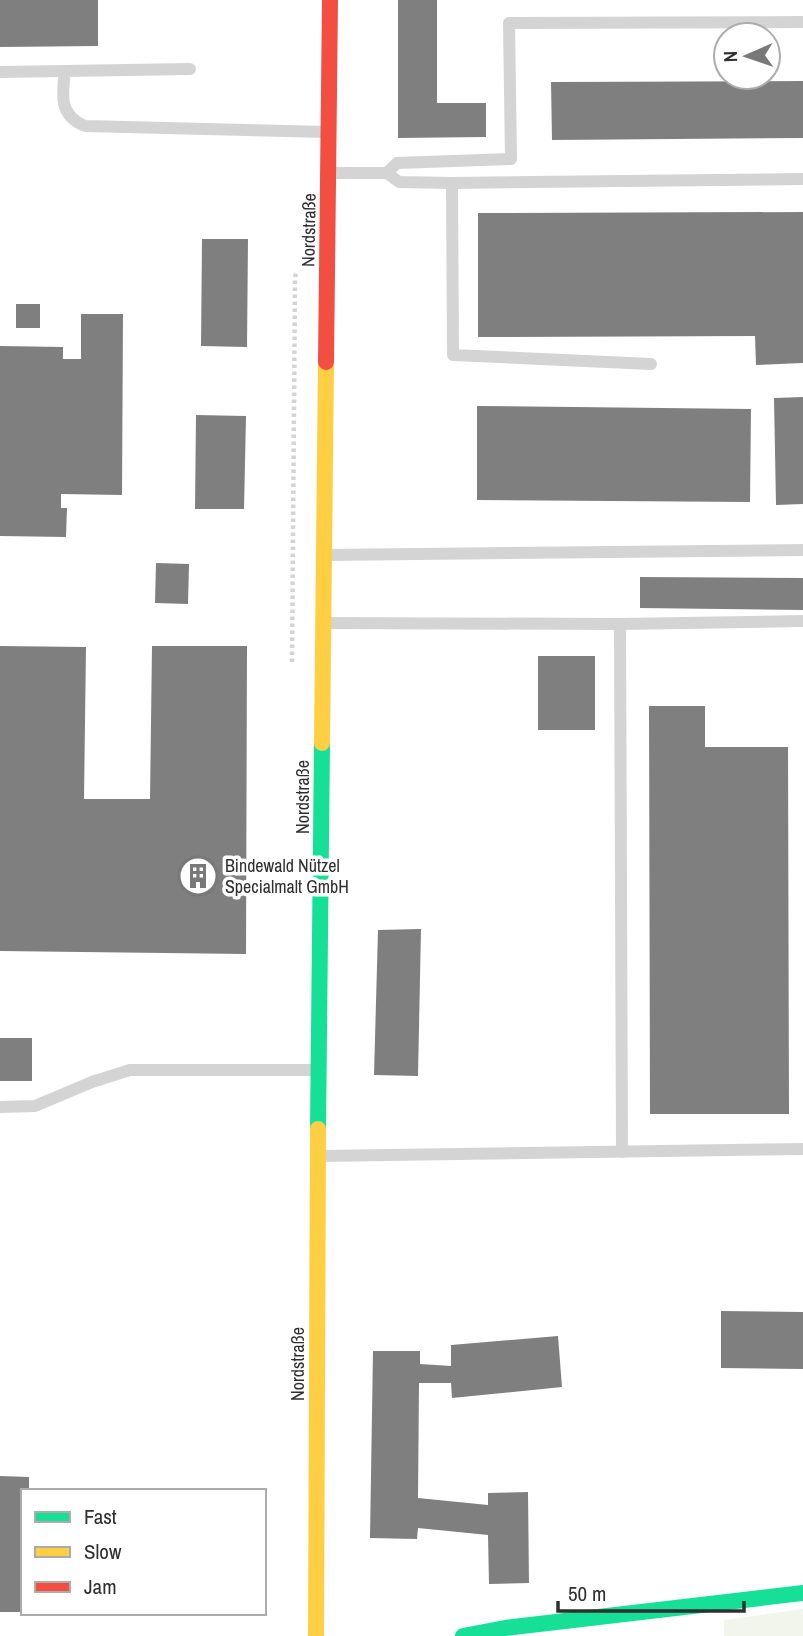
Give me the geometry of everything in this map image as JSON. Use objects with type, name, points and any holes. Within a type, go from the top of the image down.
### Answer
[{"type":"street","name":"Nordstraße","points":[[316,1636],[330,0]]},
{"type":"street","points":[[463,1636],[505,1628],[803,1593]]},
{"type":"lane","points":[[387,173],[397,163],[511,159],[509,23],[803,22]]},
{"type":"lane","points":[[0,72],[190,69]]},
{"type":"lane","points":[[65,71],[62,95],[67,115],[85,127],[329,132]]},
{"type":"lane","points":[[328,173],[387,173],[399,182],[452,183],[803,179]]},
{"type":"lane","points":[[452,183],[453,355],[651,363]]},
{"type":"lane","points":[[324,555],[803,550]]},
{"type":"lane","points":[[324,623],[620,624],[803,621]]},
{"type":"lane","points":[[620,624],[622,1152]]},
{"type":"lane","points":[[0,1107],[35,1106],[92,1082],[130,1070],[320,1070]]},
{"type":"lane","points":[[318,1157],[803,1149]]},
{"type":"shaded area","points":[[803,1609],[803,1636],[724,1636],[724,1620]]},
{"type":"building","points":[[0,0],[98,0],[98,46],[0,47]]},
{"type":"building","points":[[398,0],[437,0],[437,103],[486,103],[486,137],[398,138]]},
{"type":"building","points":[[712,81],[712,91],[782,91],[782,81],[803,81],[803,138],[552,140],[551,82]]},
{"type":"building","points":[[803,212],[803,363],[756,365],[755,336],[478,337],[478,213]]},
{"type":"building","points":[[202,239],[248,239],[247,347],[201,346]]},
{"type":"building","points":[[16,304],[40,304],[40,328],[16,328]]},
{"type":"building","points":[[81,314],[123,314],[122,495],[61,494],[61,508],[67,508],[66,537],[0,536],[0,346],[63,347],[63,359],[81,359]]},
{"type":"building","points":[[803,397],[803,504],[776,505],[774,398]]},
{"type":"building","points":[[477,406],[751,409],[750,502],[477,500]]},
{"type":"building","points":[[196,415],[246,416],[244,509],[195,509]]},
{"type":"building","points":[[156,563],[189,564],[188,604],[155,603]]},
{"type":"building","points":[[640,577],[803,578],[803,610],[640,608]]},
{"type":"building","points":[[0,646],[86,647],[84,799],[150,799],[152,646],[247,646],[246,954],[0,951]]},
{"type":"building","points":[[538,656],[595,656],[595,730],[538,730]]},
{"type":"building","points":[[649,706],[705,706],[705,747],[788,747],[789,1114],[650,1114]]},
{"type":"building","points":[[421,929],[418,1076],[374,1075],[378,930]]},
{"type":"building","points":[[0,1038],[32,1038],[32,1081],[0,1081]]},
{"type":"building","points":[[721,1311],[803,1312],[803,1369],[721,1368]]},
{"type":"building","points":[[558,1336],[562,1387],[452,1398],[451,1383],[419,1383],[418,1498],[488,1505],[488,1493],[528,1492],[529,1583],[489,1584],[488,1535],[418,1528],[417,1539],[370,1538],[373,1351],[420,1351],[420,1364],[451,1366],[451,1345]]},
{"type":"building","points":[[0,1476],[29,1477],[29,1489],[21,1489],[21,1612],[0,1612]]},
{"type":"traffic: fast","points":[[318,1129],[322,743]]},
{"type":"traffic: fast","points":[[463,1636],[505,1628],[803,1593]]},
{"type":"traffic: slow","points":[[322,743],[326,362]]},
{"type":"traffic: slow","points":[[316,1636],[318,1129]]},
{"type":"traffic: jam","points":[[326,362],[330,0]]},
{"type":"place","name":"Bindewald Nützel Specialmalt GmbH","points":[[198,876]]}]
